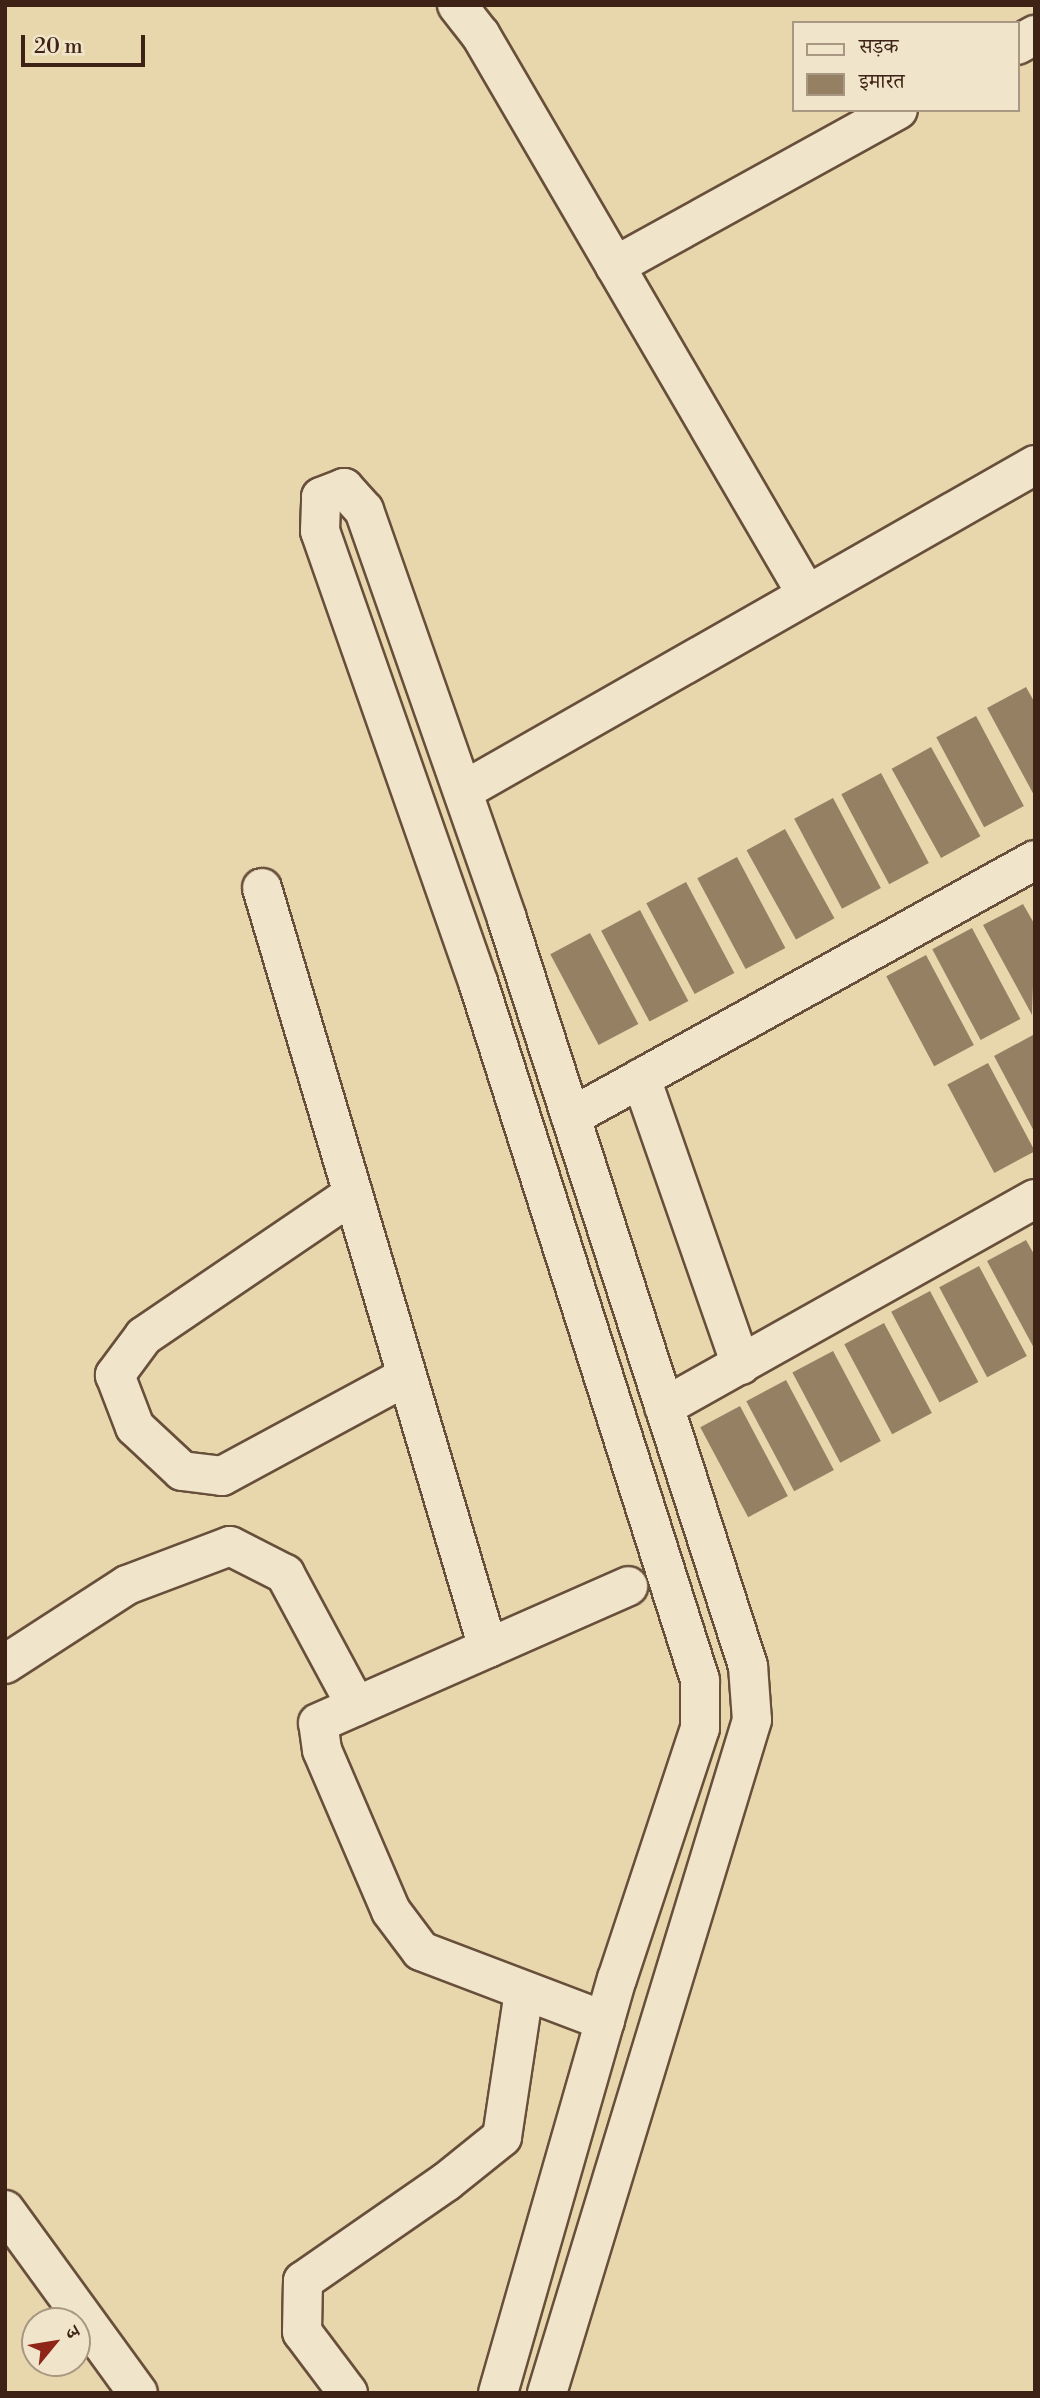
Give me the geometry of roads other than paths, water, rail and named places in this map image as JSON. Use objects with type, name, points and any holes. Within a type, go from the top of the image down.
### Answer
[{"type":"street","points":[[457,5],[480,34],[807,595]]},
{"type":"street","points":[[1019,44],[1035,35]]},
{"type":"street","points":[[615,266],[894,112]]},
{"type":"street","points":[[463,792],[1035,465]]},
{"type":"street","points":[[498,2393],[605,2021],[699,1728],[700,1681],[478,982],[320,531],[321,497],[344,488],[364,510],[463,792],[748,1666],[752,1720],[547,2393]]},
{"type":"street","points":[[570,1117],[1035,860]]},
{"type":"street","points":[[262,888],[488,1648]]},
{"type":"street","points":[[641,1078],[741,1365]]},
{"type":"street","points":[[353,1194],[144,1336],[115,1376],[135,1427],[182,1471],[222,1476],[407,1376]]},
{"type":"street","points":[[664,1407],[1035,1199]]},
{"type":"street","points":[[5,1664],[127,1585],[230,1546],[285,1574],[356,1706]]},
{"type":"street","points":[[605,2021],[421,1951],[391,1911],[323,1750],[318,1723],[628,1586]]},
{"type":"street","points":[[348,2393],[302,2332],[303,2281],[446,2182],[502,2137],[524,1992]]},
{"type":"street","points":[[5,2210],[138,2393]]}]
